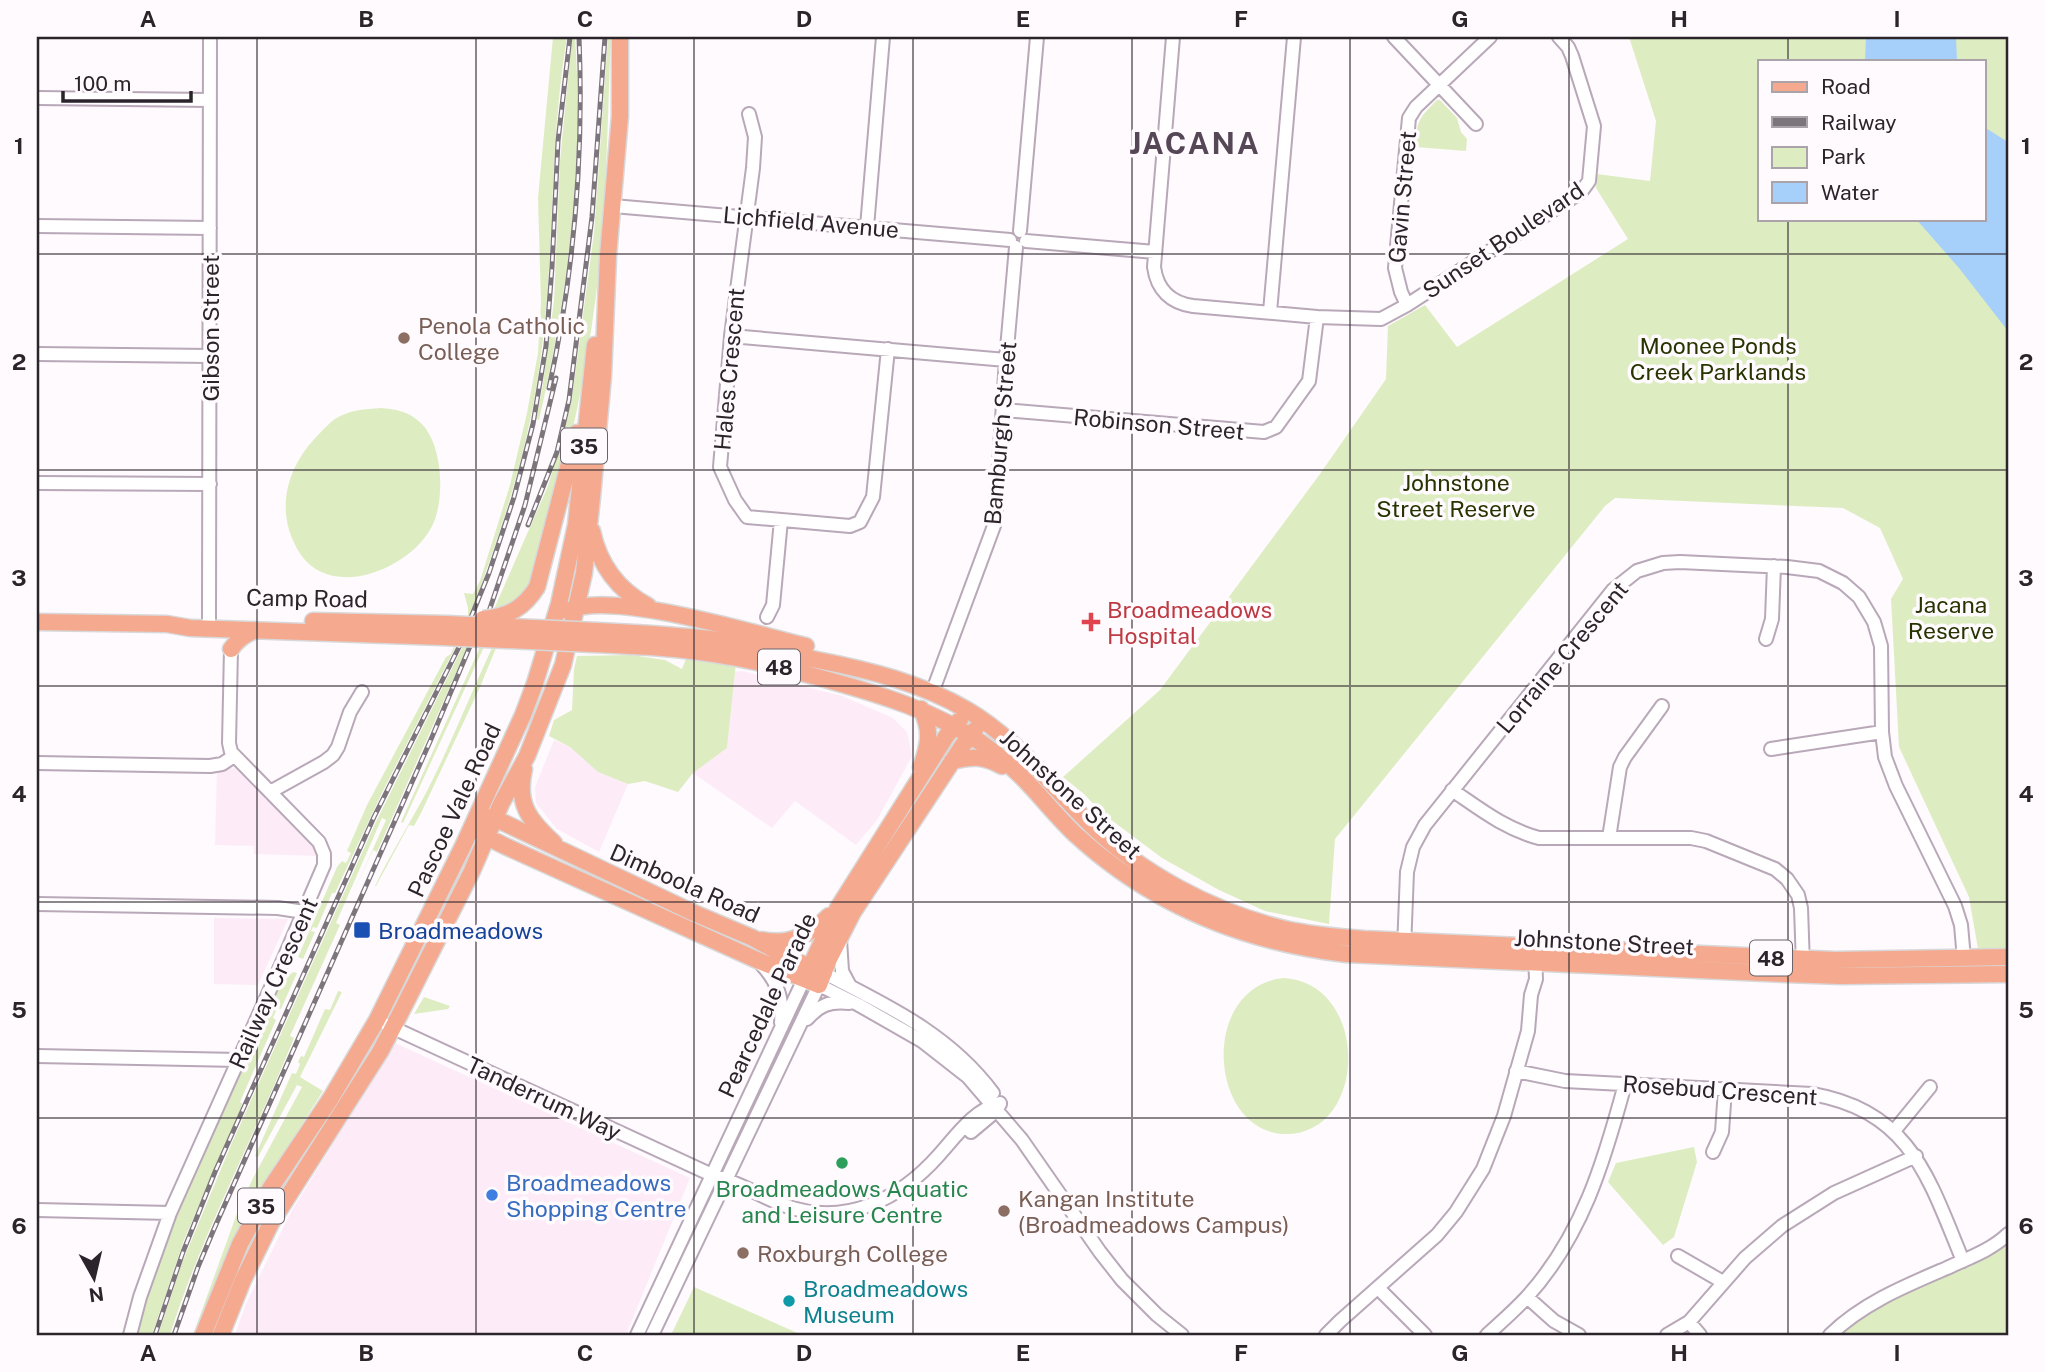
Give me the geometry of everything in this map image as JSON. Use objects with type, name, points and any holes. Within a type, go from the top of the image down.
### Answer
[{"type":"main road","name":"Pascoe Vale Road","points":[[204,1335],[240,1244],[270,1189],[331,1098],[377,1020],[475,821],[535,683],[559,604],[576,525],[590,379],[613,206],[620,116],[620,37]]},
{"type":"main road","name":"Pascoe Vale Road","points":[[221,1335],[243,1280],[271,1223],[393,1028],[467,882],[494,818],[527,756],[563,665],[578,607],[590,522],[603,376],[608,256]]},
{"type":"main road","points":[[444,630],[463,619],[493,618],[510,614],[526,602],[537,587],[590,379]]},
{"type":"main road","points":[[590,522],[600,557],[613,578],[631,596],[658,610]]},
{"type":"main road","points":[[550,635],[565,614],[578,607],[614,605],[658,610],[848,655],[866,667],[886,675]]},
{"type":"main road","name":"Camp Road","points":[[37,622],[167,624],[190,628],[210,624],[444,630]]},
{"type":"main road","points":[[210,624],[223,633],[231,649],[245,635],[258,630]]},
{"type":"main road","name":"Camp Road","points":[[210,624],[258,630],[444,630]]},
{"type":"main road","name":"Johnstone Street","points":[[444,630],[595,638],[725,655],[870,691],[920,709],[970,736],[1020,775],[1072,831],[1126,876],[1178,906],[1233,930],[1274,934]]},
{"type":"main road","name":"Johnstone Street","points":[[595,638],[660,634],[718,640],[886,675],[932,693],[984,721],[1017,749],[1102,834],[1144,867],[1203,900],[1312,950],[1335,953],[1404,949],[1533,957],[2008,974]]},
{"type":"main road","points":[[809,658],[811,667],[848,677],[870,691]]},
{"type":"main road","points":[[912,792],[929,734],[927,721],[920,709]]},
{"type":"main road","name":"Pearcedale Parade","points":[[814,976],[838,908],[953,727],[969,711]]},
{"type":"main road","name":"Pearcedale Parade","points":[[814,976],[952,761],[984,721]]},
{"type":"main road","points":[[527,756],[521,787],[524,808],[533,821],[565,853]]},
{"type":"main road","points":[[952,761],[980,758],[995,762],[1020,775]]},
{"type":"main road","name":"Dimboola Road","points":[[494,818],[694,913],[753,938],[814,976],[757,960],[487,837],[475,821],[494,818]]},
{"type":"main road","points":[[878,844],[892,853]]},
{"type":"main road","points":[[753,938],[770,942],[800,938],[814,931],[838,908]]},
{"type":"main road","name":"Johnstone Street","points":[[1803,967],[2008,957]]},
{"type":"street","name":"Gibson Street","points":[[210,37],[210,624]]},
{"type":"street","points":[[867,227],[883,37]]},
{"type":"street","name":"Bamburgh Street","points":[[932,693],[995,523],[1006,360],[1037,37]]},
{"type":"street","name":"Sunset Boulevard","points":[[1173,37],[1154,267],[1158,282],[1168,296],[1177,302],[1194,306],[1317,317],[1381,319],[1407,305],[1587,186],[1591,175],[1594,121],[1570,52],[1559,37]]},
{"type":"street","points":[[1270,312],[1294,37]]},
{"type":"street","points":[[1394,37],[1476,124]]},
{"type":"street","name":"Gavin Street","points":[[1407,305],[1397,281],[1395,268],[1407,124],[1416,107],[1490,37]]},
{"type":"street","points":[[37,98],[210,100]]},
{"type":"street","name":"Hales Crescent","points":[[749,114],[755,140],[731,336],[720,467],[735,500],[747,517],[850,526],[860,522],[873,497],[888,349]]},
{"type":"street","name":"Lichfield Avenue","points":[[613,206],[1155,252]]},
{"type":"street","points":[[37,226],[210,228]]},
{"type":"street","name":"Robinson Street","points":[[1004,410],[1271,431],[1309,381],[1317,317]]},
{"type":"street","points":[[731,336],[1006,360]]},
{"type":"street","points":[[37,354],[210,356]]},
{"type":"street","points":[[37,483],[210,484]]},
{"type":"street","points":[[767,617],[774,605],[781,520]]},
{"type":"street","name":"Lorraine Crescent","points":[[1404,949],[1407,872],[1410,857],[1425,825],[1604,600],[1626,578],[1650,566],[1680,562],[1819,571],[1849,588],[1868,610],[1879,634],[1881,646],[1885,757],[1892,777],[1955,906],[1961,925],[1964,959]]},
{"type":"street","points":[[1766,639],[1772,619],[1774,566]]},
{"type":"street","points":[[37,763],[219,765],[234,756],[229,743],[231,649]]},
{"type":"street","points":[[270,792],[333,755],[350,712],[362,692]]},
{"type":"street","points":[[1609,838],[1620,767],[1662,706]]},
{"type":"street","points":[[1771,749],[1882,732]]},
{"type":"street","name":"Railway Crescent","points":[[130,1335],[140,1297],[170,1213],[322,870],[324,854],[319,842],[234,756]]},
{"type":"street","points":[[1452,790],[1498,822],[1525,834],[1554,839],[1691,838],[1706,841],[1775,869],[1787,879],[1798,895],[1803,967]]},
{"type":"street","points":[[37,904],[278,908],[304,912]]},
{"type":"street","points":[[840,936],[842,971],[852,988]]},
{"type":"street","points":[[1326,1335],[1437,1235],[1483,1169],[1497,1139],[1528,1031],[1531,995],[1536,979],[1533,957]]},
{"type":"street","points":[[757,960],[771,975],[779,990],[782,1011],[780,1031]]},
{"type":"street","name":"Dimboola Road","points":[[814,976],[852,988],[925,1036],[968,1077],[996,1106],[1022,1140],[1122,1280],[1157,1315],[1182,1335]]},
{"type":"street","name":"Dimboola Road","points":[[814,976],[859,1005],[925,1036]]},
{"type":"street","name":"Pearcedale Parade","points":[[652,1335],[801,1025],[814,976]]},
{"type":"street","name":"Pearcedale Parade","points":[[637,1335],[780,1031],[814,976]]},
{"type":"street","points":[[801,1025],[816,1009],[825,1004],[837,1002],[859,1005]]},
{"type":"street","name":"Tanderrum Way","points":[[377,1020],[726,1183],[796,1209],[833,1213],[869,1206],[894,1195],[920,1176],[981,1112],[996,1106]]},
{"type":"street","points":[[37,1056],[239,1060]]},
{"type":"street","name":"Rosebud Crescent","points":[[1516,1071],[1565,1081],[1812,1094],[1836,1098],[1858,1107],[1894,1131],[1916,1156],[1963,1261]]},
{"type":"street","points":[[1487,1335],[1527,1297],[1554,1262],[1583,1211],[1603,1162],[1625,1084]]},
{"type":"street","points":[[1894,1131],[1930,1087]]},
{"type":"street","points":[[1713,1152],[1722,1132],[1725,1089]]},
{"type":"street","points":[[1667,1335],[1689,1322],[1765,1239],[1808,1208],[1854,1183],[1916,1156]]},
{"type":"street","points":[[37,1210],[170,1213]]},
{"type":"street","points":[[1830,1335],[1873,1302],[1994,1246],[2008,1234]]},
{"type":"street","points":[[1678,1256],[1723,1282]]},
{"type":"street","points":[[1378,1287],[1425,1335]]},
{"type":"street","points":[[1527,1297],[1554,1321],[1578,1335]]},
{"type":"street","points":[[1689,1322],[1700,1335]]},
{"type":"shaded area","points":[[742,671],[842,696],[893,718],[907,732],[912,756],[877,820],[856,845],[795,801],[772,828],[693,773],[727,748],[735,672]]},
{"type":"shaded area","points":[[554,740],[570,747],[598,772],[628,784],[599,852],[557,829],[536,803],[535,787]]},
{"type":"shaded area","points":[[234,768],[255,785],[314,845],[319,856],[254,854],[254,846],[215,845],[217,771]]},
{"type":"shaded area","points":[[214,918],[288,919],[258,985],[214,984]]},
{"type":"shaded area","name":"Broadmeadows Shopping Centre","points":[[395,1043],[690,1178],[626,1335],[235,1335],[245,1306],[291,1212]]},
{"type":"green space","points":[[553,37],[567,37],[557,121],[544,334],[538,376],[533,407],[510,497],[481,586],[468,616],[464,593],[473,594],[480,581],[510,485],[538,353],[541,302],[538,198]]},
{"type":"green space","points":[[572,37],[575,37],[577,133],[571,230],[566,278],[539,420],[536,419],[554,301],[560,161]]},
{"type":"green space","points":[[608,37],[611,37],[602,237],[590,340],[576,413],[550,522],[528,593],[491,616],[548,486],[572,397],[594,233]]},
{"type":"green space","points":[[1629,37],[2008,37],[2008,948],[1978,949],[1969,897],[1899,747],[1891,599],[1903,579],[1880,528],[1843,508],[1615,498],[1605,506],[1335,839],[1329,924],[1265,911],[1219,890],[1162,858],[1102,813],[1063,777],[1160,690],[1320,474],[1386,379],[1388,326],[1425,305],[1457,347],[1628,239],[1596,188],[1597,174],[1650,181],[1656,121]]},
{"type":"green space","points":[[1437,100],[1457,118],[1461,132],[1467,139],[1466,151],[1415,147],[1420,121]]},
{"type":"green space","points":[[381,408],[412,416],[425,428],[432,440],[440,471],[436,517],[420,543],[389,566],[370,574],[332,576],[315,568],[301,555],[292,539],[286,507],[291,476],[308,447],[333,421],[351,412]]},
{"type":"green space","points":[[454,646],[335,893],[332,893],[317,928],[313,927],[311,931],[315,932],[303,959],[298,957],[337,867],[342,861],[346,863],[351,853],[347,851],[367,805]]},
{"type":"green space","points":[[463,646],[468,646],[377,852],[373,850],[354,891],[386,820],[382,818],[336,923],[340,925],[290,1036],[294,1038],[197,1260],[170,1335],[158,1335],[182,1263],[231,1145],[374,826]]},
{"type":"green space","points":[[480,647],[484,647],[403,823],[401,822]]},
{"type":"green space","points":[[492,648],[496,648],[480,687],[422,811],[414,826],[409,825],[375,886],[436,773]]},
{"type":"green space","points":[[631,655],[665,660],[682,669],[687,656],[736,663],[727,748],[693,773],[678,792],[645,781],[628,784],[598,772],[570,747],[549,736],[554,720],[572,710],[577,656]]},
{"type":"green space","points":[[284,971],[297,973],[281,1009],[277,1008],[273,1018],[276,1020],[240,1102],[241,1108],[184,1240],[152,1335],[135,1335],[165,1239]]},
{"type":"green space","points":[[1283,978],[1312,986],[1332,1004],[1344,1029],[1348,1058],[1344,1086],[1333,1110],[1313,1127],[1286,1134],[1260,1128],[1241,1111],[1229,1087],[1224,1060],[1226,1032],[1237,1007],[1256,988]]},
{"type":"green space","points":[[338,991],[342,992],[300,1077],[323,1091],[236,1239],[196,1335],[193,1335],[236,1216],[253,1178],[302,1087],[297,1085],[258,1157],[255,1156],[292,1073],[296,1074],[301,1056],[304,1057],[325,1009],[330,1010]]},
{"type":"green space","points":[[424,997],[450,1006],[448,1009],[414,1014]]},
{"type":"green space","points":[[1694,1147],[1697,1162],[1674,1237],[1663,1245],[1608,1182],[1616,1163]]},
{"type":"green space","points":[[2008,1244],[2008,1335],[1838,1335],[1880,1306]]},
{"type":"green space","points":[[694,1287],[802,1335],[671,1335]]},
{"type":"water","points":[[1866,37],[1956,37],[1957,60],[1865,60]]},
{"type":"water","points":[[1986,128],[2008,142],[2008,331],[1959,268],[1917,220],[1986,220]]},
{"type":"railway","points":[[155,1335],[183,1252],[215,1172],[374,817],[459,647],[489,573],[514,497],[533,424],[546,346],[558,141],[570,37]]},
{"type":"railway","points":[[549,388],[565,301],[575,214],[580,125],[579,37]]},
{"type":"railway","points":[[528,525],[557,452],[569,400],[592,217],[605,37]]},
{"type":"railway","points":[[483,629],[525,505],[556,378]]},
{"type":"railway","points":[[174,1335],[214,1229],[432,737],[481,620]]},
{"type":"place","name":"Penola Catholic College","points":[[404,338]]},
{"type":"place","name":"Broadmeadows Hospital","points":[[1091,622]]},
{"type":"place","name":"Broadmeadows","points":[[362,930]]},
{"type":"place","name":"Broadmeadows Aquatic and Leisure Centre","points":[[842,1163]]},
{"type":"place","name":"Broadmeadows Shopping Centre","points":[[492,1195]]},
{"type":"place","name":"Kangan Institute (Broadmeadows Campus)","points":[[1004,1211]]},
{"type":"place","name":"Roxburgh College","points":[[743,1253]]},
{"type":"place","name":"Broadmeadows Museum","points":[[789,1301]]},
{"type":"district","name":"JACANA","points":[[1195,143]]},
{"type":"park label","name":"Moonee Ponds Creek Parklands","points":[[1718,358]]},
{"type":"park label","name":"Johnstone Street Reserve","points":[[1456,495]]},
{"type":"park label","name":"Jacana Reserve","points":[[1951,617]]}]
